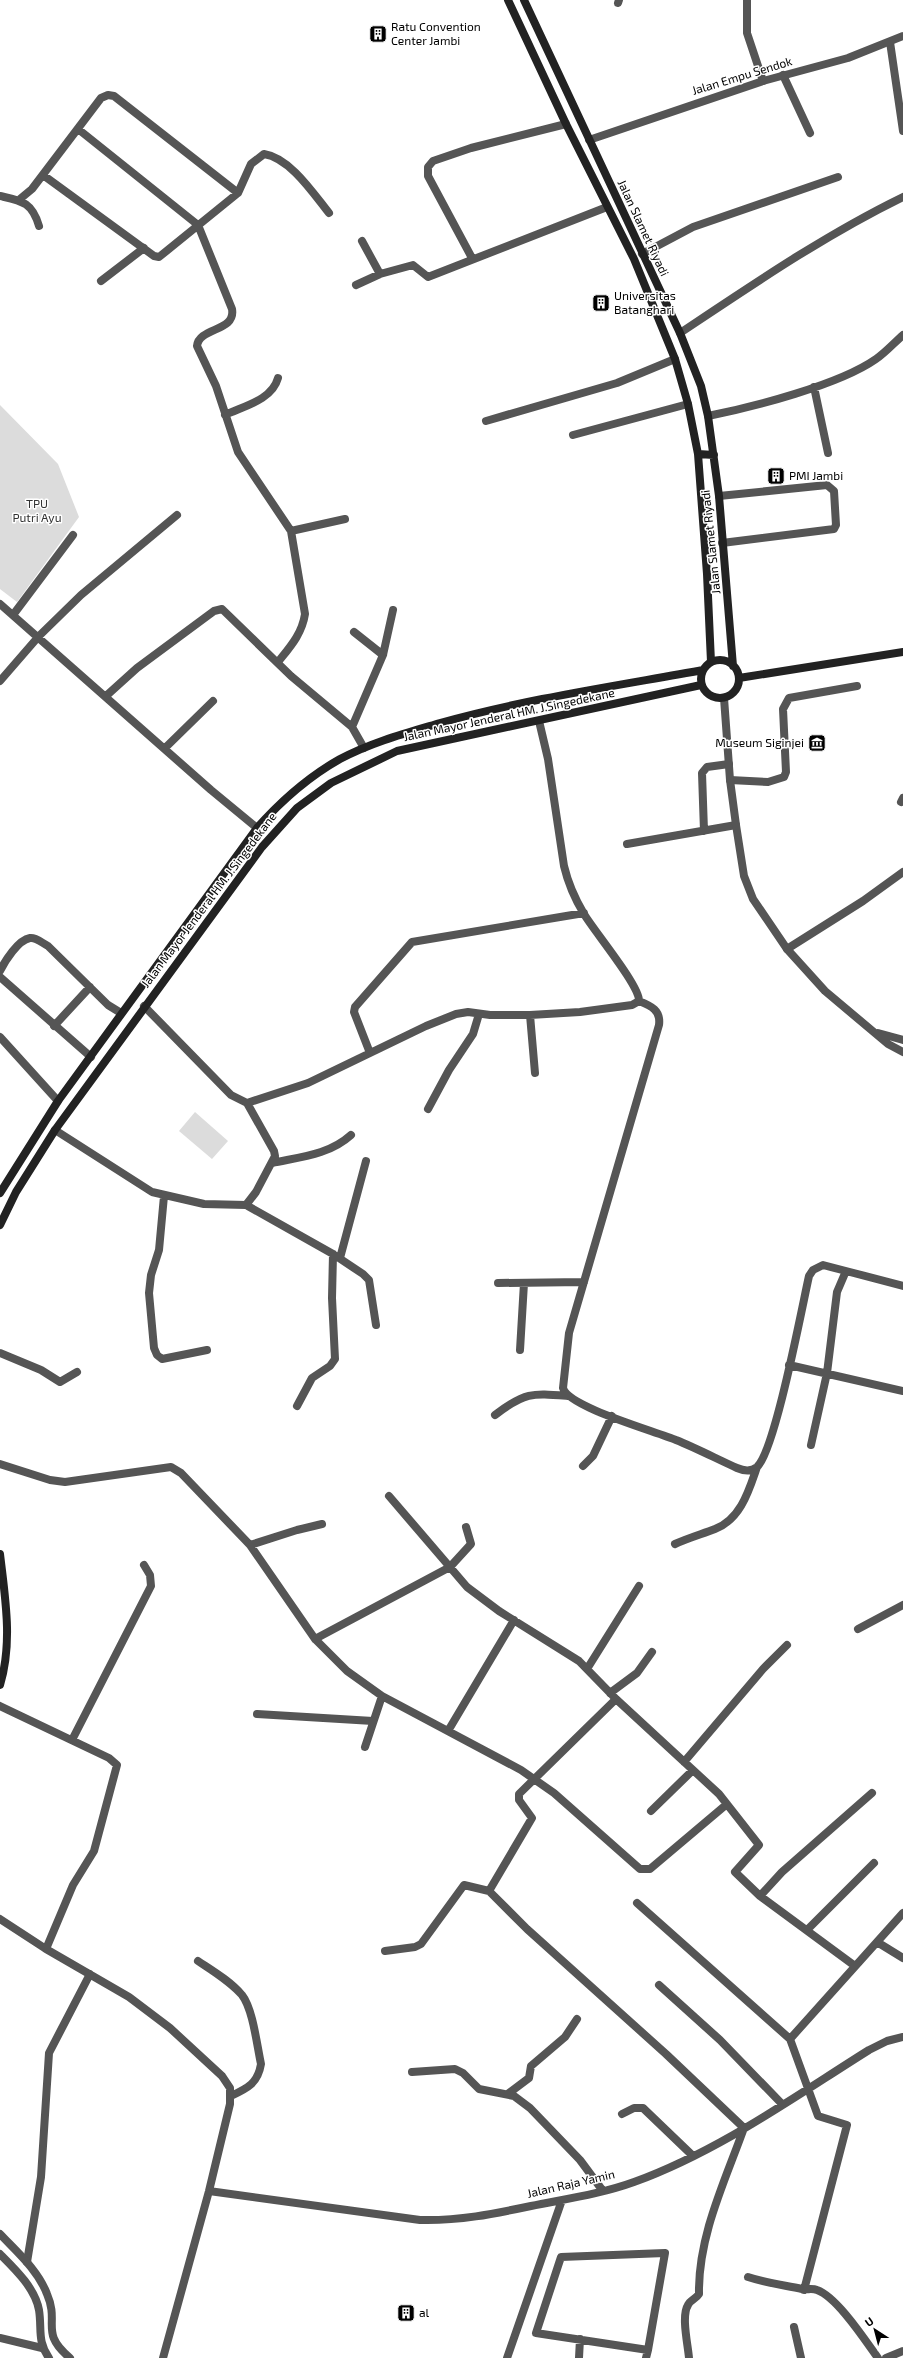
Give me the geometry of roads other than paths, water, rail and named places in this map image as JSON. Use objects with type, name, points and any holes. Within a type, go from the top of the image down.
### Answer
[{"type":"main road","name":"Jalan Slamet Riyadi","points":[[524,0],[680,333],[701,386],[708,416],[719,496],[722,542],[729,597],[733,666]]},
{"type":"main road","name":"Jalan Slamet Riyadi","points":[[512,1],[566,124],[606,207],[634,259],[675,359],[688,404],[698,454],[707,574],[711,662]]},
{"type":"main road","points":[[698,454],[714,454]]},
{"type":"main road","points":[[739,678],[903,652]]},
{"type":"main road","points":[[723,660],[733,666],[739,678],[734,692],[724,698],[710,696],[701,685],[703,670],[711,662],[723,660]]},
{"type":"main road","name":"Jalan Mayor Jenderal HM. J.Singedekane","points":[[0,1193],[58,1100],[256,828],[280,802],[306,781],[340,760],[364,748],[405,733],[525,702],[703,670]]},
{"type":"main road","name":"Jalan Mayor Jenderal HM. J.Singedekane","points":[[0,1225],[16,1192],[55,1130],[202,927],[280,824],[297,808],[331,783],[397,751],[446,739],[539,721],[701,685]]},
{"type":"main road","points":[[190,918],[202,927]]},
{"type":"main road","points":[[175,938],[187,947]]},
{"type":"main road","points":[[0,1554],[7,1623],[7,1648],[0,1685]]},
{"type":"street","points":[[747,0],[747,33],[763,81]]},
{"type":"street","name":"Jalan Empu Sendok","points":[[589,140],[763,81],[848,58],[903,36]]},
{"type":"street","points":[[890,42],[903,131]]},
{"type":"street","points":[[783,75],[810,133]]},
{"type":"street","points":[[20,199],[43,175],[101,98],[108,95],[114,96],[238,194]]},
{"type":"street","points":[[472,258],[428,176],[428,167],[433,161],[470,148],[566,124]]},
{"type":"street","points":[[78,129],[198,225],[233,313],[228,323],[201,340],[198,346],[216,386],[238,452],[291,531],[305,614],[303,625],[297,638],[278,662]]},
{"type":"street","points":[[43,175],[154,256],[161,257],[198,225],[238,194],[249,168],[258,157],[264,154],[275,156],[288,164],[329,213]]},
{"type":"street","points":[[642,254],[693,227],[838,177]]},
{"type":"street","points":[[0,196],[20,199],[34,212],[39,226]]},
{"type":"street","points":[[680,333],[754,283],[874,212],[903,197]]},
{"type":"street","points":[[356,285],[380,274],[412,265],[428,277],[472,258],[606,207]]},
{"type":"street","points":[[362,241],[380,274]]},
{"type":"street","points":[[101,281],[144,248]]},
{"type":"street","points":[[708,416],[730,412],[814,387],[855,371],[876,359],[903,335]]},
{"type":"street","points":[[486,421],[617,383],[675,359]]},
{"type":"street","points":[[225,415],[268,395],[276,386],[278,378]]},
{"type":"street","points":[[814,387],[828,453]]},
{"type":"street","points":[[573,435],[688,404]]},
{"type":"street","points":[[719,496],[827,486],[834,490],[835,504],[836,527],[831,531],[722,542]]},
{"type":"street","points":[[0,681],[39,636],[81,595],[176,515]]},
{"type":"street","points":[[291,531],[345,519]]},
{"type":"street","points":[[13,615],[73,535]]},
{"type":"street","points":[[0,604],[39,636],[256,828]]},
{"type":"street","points":[[106,696],[137,668],[219,609],[222,609],[278,662],[352,727],[364,748]]},
{"type":"street","points":[[352,727],[383,655],[393,610]]},
{"type":"street","points":[[354,632],[383,655]]},
{"type":"street","points":[[730,780],[768,782],[784,777],[786,772],[782,709],[789,698],[857,686]]},
{"type":"street","points":[[724,698],[730,780],[736,825],[744,876],[753,899],[787,949],[825,991],[849,1013],[878,1033],[888,1044],[903,1052]]},
{"type":"street","points":[[165,748],[213,701]]},
{"type":"street","points":[[539,721],[548,759],[566,873],[584,914],[634,983],[639,1001]]},
{"type":"street","points":[[704,831],[702,773],[707,767],[729,764]]},
{"type":"street","points":[[627,844],[736,825]]},
{"type":"street","points":[[787,949],[863,901],[903,872]]},
{"type":"street","points":[[370,1053],[354,1012],[355,1007],[412,942],[584,914]]},
{"type":"street","points":[[0,971],[20,943],[30,938],[36,939],[48,946],[108,1005],[121,1013]]},
{"type":"street","points":[[0,977],[54,1026],[91,1056]]},
{"type":"street","points":[[54,1026],[90,987]]},
{"type":"street","points":[[247,1103],[308,1083],[445,1017],[468,1012],[479,1014],[530,1015],[580,1012],[632,1005],[639,1001]]},
{"type":"street","points":[[568,1396],[564,1388],[569,1333],[659,1025],[658,1013],[652,1006],[639,1001]]},
{"type":"street","points":[[144,1006],[231,1094],[247,1103],[274,1151],[272,1163],[246,1205]]},
{"type":"street","points":[[428,1109],[449,1070],[473,1034],[479,1014]]},
{"type":"street","points":[[530,1015],[535,1073]]},
{"type":"street","points":[[878,1033],[903,1040]]},
{"type":"street","points":[[0,1037],[58,1100]]},
{"type":"street","points":[[55,1130],[141,1186],[164,1196],[204,1204],[246,1205],[337,1256],[369,1280],[376,1325]]},
{"type":"street","points":[[272,1163],[320,1153],[341,1144],[351,1135]]},
{"type":"street","points":[[297,1406],[312,1378],[330,1366],[335,1359],[332,1298],[337,1256],[366,1161]]},
{"type":"street","points":[[164,1196],[159,1250],[151,1275],[148,1293],[154,1348],[157,1355],[162,1359],[207,1350]]},
{"type":"street","points":[[675,1544],[716,1529],[730,1519],[740,1507],[748,1492],[757,1467],[774,1430],[811,1273],[823,1265],[903,1286]]},
{"type":"street","points":[[811,1445],[827,1373],[837,1292],[846,1271]]},
{"type":"street","points":[[498,1283],[584,1282]]},
{"type":"street","points":[[520,1350],[524,1283]]},
{"type":"street","points":[[0,1353],[41,1370],[60,1382],[77,1372]]},
{"type":"street","points":[[789,1365],[903,1391]]},
{"type":"street","points":[[495,1414],[515,1400],[528,1395],[568,1396],[612,1416],[676,1440],[741,1470],[752,1470],[757,1467]]},
{"type":"street","points":[[583,1466],[593,1456],[612,1416]]},
{"type":"street","points":[[0,1464],[50,1480],[65,1482],[171,1467],[188,1480],[250,1545],[315,1639],[347,1671],[382,1696],[533,1778],[554,1793],[623,1855],[644,1870],[653,1866],[727,1804]]},
{"type":"street","points":[[389,1496],[467,1587],[514,1620],[579,1661],[613,1696],[719,1794],[759,1845],[735,1872],[760,1896],[808,1929],[855,1966]]},
{"type":"street","points":[[250,1545],[322,1524]]},
{"type":"street","points":[[315,1639],[450,1567],[471,1544],[466,1527]]},
{"type":"street","points":[[72,1740],[151,1586],[150,1575],[144,1565]]},
{"type":"street","points":[[586,1669],[639,1586]]},
{"type":"street","points":[[858,1628],[903,1605]]},
{"type":"street","points":[[448,1731],[514,1620]]},
{"type":"street","points":[[684,1762],[763,1669],[787,1644]]},
{"type":"street","points":[[489,1891],[531,1820],[532,1816],[519,1800],[518,1796],[533,1778],[637,1673],[652,1652]]},
{"type":"street","points":[[365,1747],[382,1696]]},
{"type":"street","points":[[0,1706],[110,1758],[117,1766],[94,1851],[73,1885],[46,1949]]},
{"type":"street","points":[[257,1714],[374,1721]]},
{"type":"street","points":[[650,1811],[693,1770]]},
{"type":"street","points":[[760,1896],[782,1872],[872,1793]]},
{"type":"street","points":[[808,1929],[874,1862]]},
{"type":"street","points":[[385,1951],[414,1947],[421,1944],[464,1885],[489,1891],[533,1934],[666,2054],[744,2128],[708,2231],[701,2262],[699,2294],[688,2305],[686,2310],[686,2337],[689,2358]]},
{"type":"street","points":[[637,1903],[790,2039],[809,2087],[818,2116],[845,2123],[848,2127],[804,2290]]},
{"type":"street","points":[[790,2039],[903,1913]]},
{"type":"street","points":[[1,1921],[129,1997],[170,2028],[222,2076],[230,2088],[231,2096],[209,2191],[163,2358]]},
{"type":"street","points":[[877,1942],[903,1958]]},
{"type":"street","points":[[198,1961],[231,1984],[243,1996],[248,2008],[262,2064],[254,2084],[231,2096]]},
{"type":"street","points":[[27,2262],[41,2177],[49,2054],[90,1974]]},
{"type":"street","points":[[660,1985],[720,2040],[782,2104]]},
{"type":"street","points":[[510,2093],[529,2078],[531,2066],[565,2037],[577,2019]]},
{"type":"street","name":"Jalan Raja Yamin","points":[[209,2191],[420,2220],[453,2221],[603,2191],[634,2182],[693,2156],[744,2128],[869,2050],[887,2041],[903,2037]]},
{"type":"street","points":[[412,2072],[455,2069],[463,2073],[480,2089],[510,2093],[530,2108],[580,2160],[603,2191]]},
{"type":"street","points":[[622,2114],[634,2108],[643,2108],[693,2156]]},
{"type":"street","points":[[507,2358],[562,2200]]},
{"type":"street","points":[[0,2234],[27,2262],[48,2295],[55,2344],[50,2358]]},
{"type":"street","points":[[665,2253],[647,2354],[580,2339],[536,2333],[561,2257],[665,2253]]},
{"type":"street","points":[[0,2254],[26,2282],[33,2293],[39,2310],[42,2348],[50,2358]]},
{"type":"street","points":[[748,2277],[772,2285],[789,2286],[804,2290],[814,2289],[824,2293],[850,2319],[878,2358]]},
{"type":"street","points":[[794,2327],[801,2358]]},
{"type":"street","points":[[0,2338],[42,2348]]},
{"type":"street","points":[[579,2358],[580,2339]]},
{"type":"street","points":[[55,2344],[70,2358]]},
{"type":"street","points":[[886,2358],[903,2351]]},
{"type":"place","name":"Ratu Convention Center Jambi","points":[[378,34]]},
{"type":"place","name":"Universitas Batanghari","points":[[601,303]]},
{"type":"place","name":"PMI Jambi","points":[[776,476]]},
{"type":"place","name":"Museum Siginjei","points":[[817,743]]},
{"type":"place","name":"al","points":[[406,2313]]},
{"type":"park label","name":"TPU Putri Ayu","points":[[37,511]]}]
